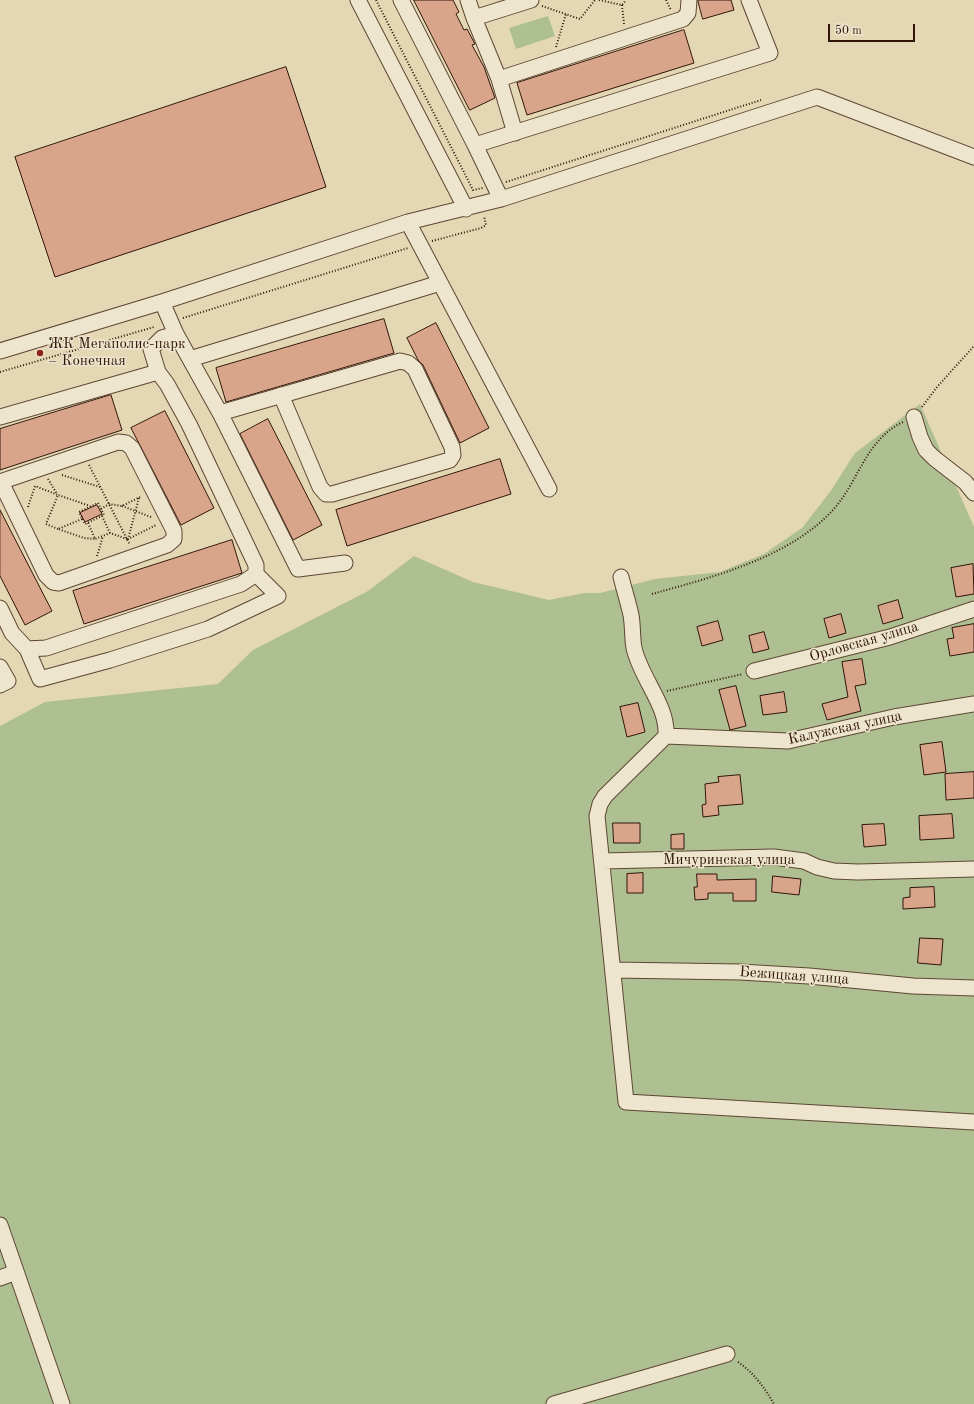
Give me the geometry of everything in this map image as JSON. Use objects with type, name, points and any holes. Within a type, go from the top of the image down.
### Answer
[{"type":"street","points":[[358,0],[473,207]]},
{"type":"street","points":[[402,0],[501,199]]},
{"type":"street","points":[[468,0],[499,79],[515,133]]},
{"type":"street","points":[[474,18],[529,0]]},
{"type":"street","points":[[499,79],[683,18],[688,13],[689,0]]},
{"type":"street","points":[[475,145],[770,53],[749,0]]},
{"type":"street","points":[[0,351],[162,302],[408,222],[501,199],[817,97],[974,157]]},
{"type":"street","points":[[408,222],[549,489]]},
{"type":"street","points":[[190,359],[440,283]]},
{"type":"street","points":[[162,302],[173,328],[220,413],[298,569],[345,563]]},
{"type":"street","points":[[0,608],[12,632],[27,649],[40,679],[110,660],[208,629],[278,596],[256,574],[256,565],[189,424],[167,384],[158,372],[151,349],[173,328]]},
{"type":"street","points":[[220,413],[281,395],[400,361],[408,363],[415,369],[452,447],[453,454],[450,460],[332,494],[326,494],[320,487],[281,395]]},
{"type":"street","points":[[0,417],[158,372]]},
{"type":"street","points":[[914,417],[926,450],[965,482],[974,493]]},
{"type":"street","points":[[118,442],[126,443],[132,448],[174,531],[174,539],[167,545],[59,583],[53,582],[46,575],[0,482],[42,468],[118,442]]},
{"type":"street","points":[[27,649],[53,646],[241,584],[256,574]]},
{"type":"street","points":[[621,577],[631,617],[634,648],[640,666],[655,694],[667,724],[666,736],[605,796],[600,804],[597,816],[626,1102],[974,1122]]},
{"type":"street","name":"Орловская улица","points":[[754,671],[890,637],[974,609]]},
{"type":"street","points":[[0,667],[8,682],[0,685]]},
{"type":"street","name":"Калужская улица","points":[[666,736],[788,742],[894,717],[974,704]]},
{"type":"street","name":"Мичуринская улица","points":[[602,861],[774,857],[804,861],[817,867],[834,871],[858,872],[974,869]]},
{"type":"street","name":"Бежицкая улица","points":[[613,970],[771,974],[913,986],[974,988]]},
{"type":"street","points":[[0,1225],[62,1404]]},
{"type":"street","points":[[0,1278],[16,1272]]},
{"type":"street","points":[[554,1404],[727,1354]]},
{"type":"path","points":[[529,0],[580,19],[595,0]]},
{"type":"path","points":[[599,0],[622,5]]},
{"type":"path","points":[[625,38],[622,5],[626,0]]},
{"type":"path","points":[[552,61],[566,14]]},
{"type":"path","points":[[0,372],[173,328],[420,244],[481,228],[486,225],[486,220],[473,207],[473,190]]},
{"type":"path","points":[[652,594],[727,572],[795,541],[817,526],[837,505],[860,466],[884,434],[914,417],[937,387],[974,346]]},
{"type":"path","points":[[83,454],[128,539],[135,556]]},
{"type":"path","points":[[22,525],[42,468]]},
{"type":"path","points":[[42,468],[100,487]]},
{"type":"path","points":[[42,468],[58,495]]},
{"type":"path","points":[[35,486],[90,506]]},
{"type":"path","points":[[122,506],[153,491]]},
{"type":"path","points":[[58,495],[46,524],[84,538],[95,539],[110,533],[128,539],[159,523]]},
{"type":"path","points":[[128,539],[139,498]]},
{"type":"path","points":[[102,516],[85,524],[79,512],[98,502],[104,515],[102,516],[110,533]]},
{"type":"path","points":[[101,509],[109,504],[122,506],[156,518]]},
{"type":"path","points":[[58,528],[82,519]]},
{"type":"path","points":[[88,523],[95,539]]},
{"type":"path","points":[[93,571],[102,536]]},
{"type":"path","points":[[655,694],[754,671]]},
{"type":"path","points":[[727,1354],[748,1369],[763,1386],[774,1404]]},
{"type":"green space","points":[[548,16],[555,36],[516,49],[509,28]]},
{"type":"green space","points":[[920,404],[974,527],[974,1404],[0,1404],[0,726],[45,702],[218,684],[253,650],[368,591],[414,556],[473,582],[549,600],[584,593],[600,593],[655,579],[720,572],[764,554],[802,528],[830,492],[855,453]]},
{"type":"building","points":[[414,0],[453,0],[459,12],[456,14],[464,30],[467,29],[475,44],[472,45],[484,67],[495,98],[470,110]]},
{"type":"building","points":[[698,0],[731,0],[734,10],[703,19]]},
{"type":"building","points":[[684,30],[694,63],[527,115],[517,83]]},
{"type":"building","points":[[286,67],[326,187],[55,277],[15,157]]},
{"type":"building","points":[[384,319],[394,353],[226,402],[216,368]]},
{"type":"building","points":[[436,323],[489,428],[460,443],[423,365],[418,360],[407,338]]},
{"type":"building","points":[[111,395],[122,430],[0,470],[0,429]]},
{"type":"building","points":[[165,411],[214,508],[181,525],[131,428]]},
{"type":"building","points":[[268,419],[322,525],[293,540],[240,434]]},
{"type":"building","points":[[500,459],[511,494],[347,546],[336,510]]},
{"type":"building","points":[[97,505],[102,514],[85,522],[80,513]]},
{"type":"building","points":[[0,510],[52,611],[25,625],[0,576]]},
{"type":"building","points":[[232,540],[242,573],[84,624],[73,591]]},
{"type":"building","points":[[973,564],[974,594],[956,597],[951,568]]},
{"type":"building","points":[[898,600],[903,618],[883,624],[878,606]]},
{"type":"building","points":[[841,614],[846,633],[829,638],[824,619]]},
{"type":"building","points":[[718,621],[723,640],[702,646],[697,627]]},
{"type":"building","points":[[974,624],[974,652],[950,656],[947,639],[954,638],[952,628]]},
{"type":"building","points":[[764,632],[769,649],[753,653],[749,636]]},
{"type":"building","points":[[862,659],[866,684],[855,686],[861,711],[827,720],[822,704],[848,697],[842,662]]},
{"type":"building","points":[[736,686],[746,726],[730,730],[719,690]]},
{"type":"building","points":[[784,692],[787,712],[763,715],[760,696]]},
{"type":"building","points":[[638,703],[645,732],[627,737],[620,707]]},
{"type":"building","points":[[942,742],[946,772],[924,775],[920,745]]},
{"type":"building","points":[[974,772],[974,798],[946,800],[945,774]]},
{"type":"building","points":[[740,775],[743,804],[718,806],[719,815],[703,817],[702,805],[706,804],[705,784],[719,782],[718,777]]},
{"type":"building","points":[[952,814],[954,838],[920,840],[919,816]]},
{"type":"building","points":[[613,823],[640,823],[640,843],[614,843]]},
{"type":"building","points":[[884,824],[886,845],[864,847],[862,825]]},
{"type":"building","points":[[684,834],[684,849],[671,849],[671,835]]},
{"type":"building","points":[[643,873],[643,893],[627,893],[627,874]]},
{"type":"building","points":[[697,874],[717,874],[717,880],[756,879],[756,901],[733,901],[733,893],[708,893],[708,899],[695,900],[694,887],[697,887]]},
{"type":"building","points":[[773,876],[801,879],[799,895],[772,892]]},
{"type":"building","points":[[934,887],[935,907],[903,909],[903,898],[910,897],[910,888]]},
{"type":"building","points":[[920,938],[943,939],[941,965],[918,963]]},
{"type":"place","name":"ЖК Мегаполис-парк – Конечная","points":[[40,353]]}]
